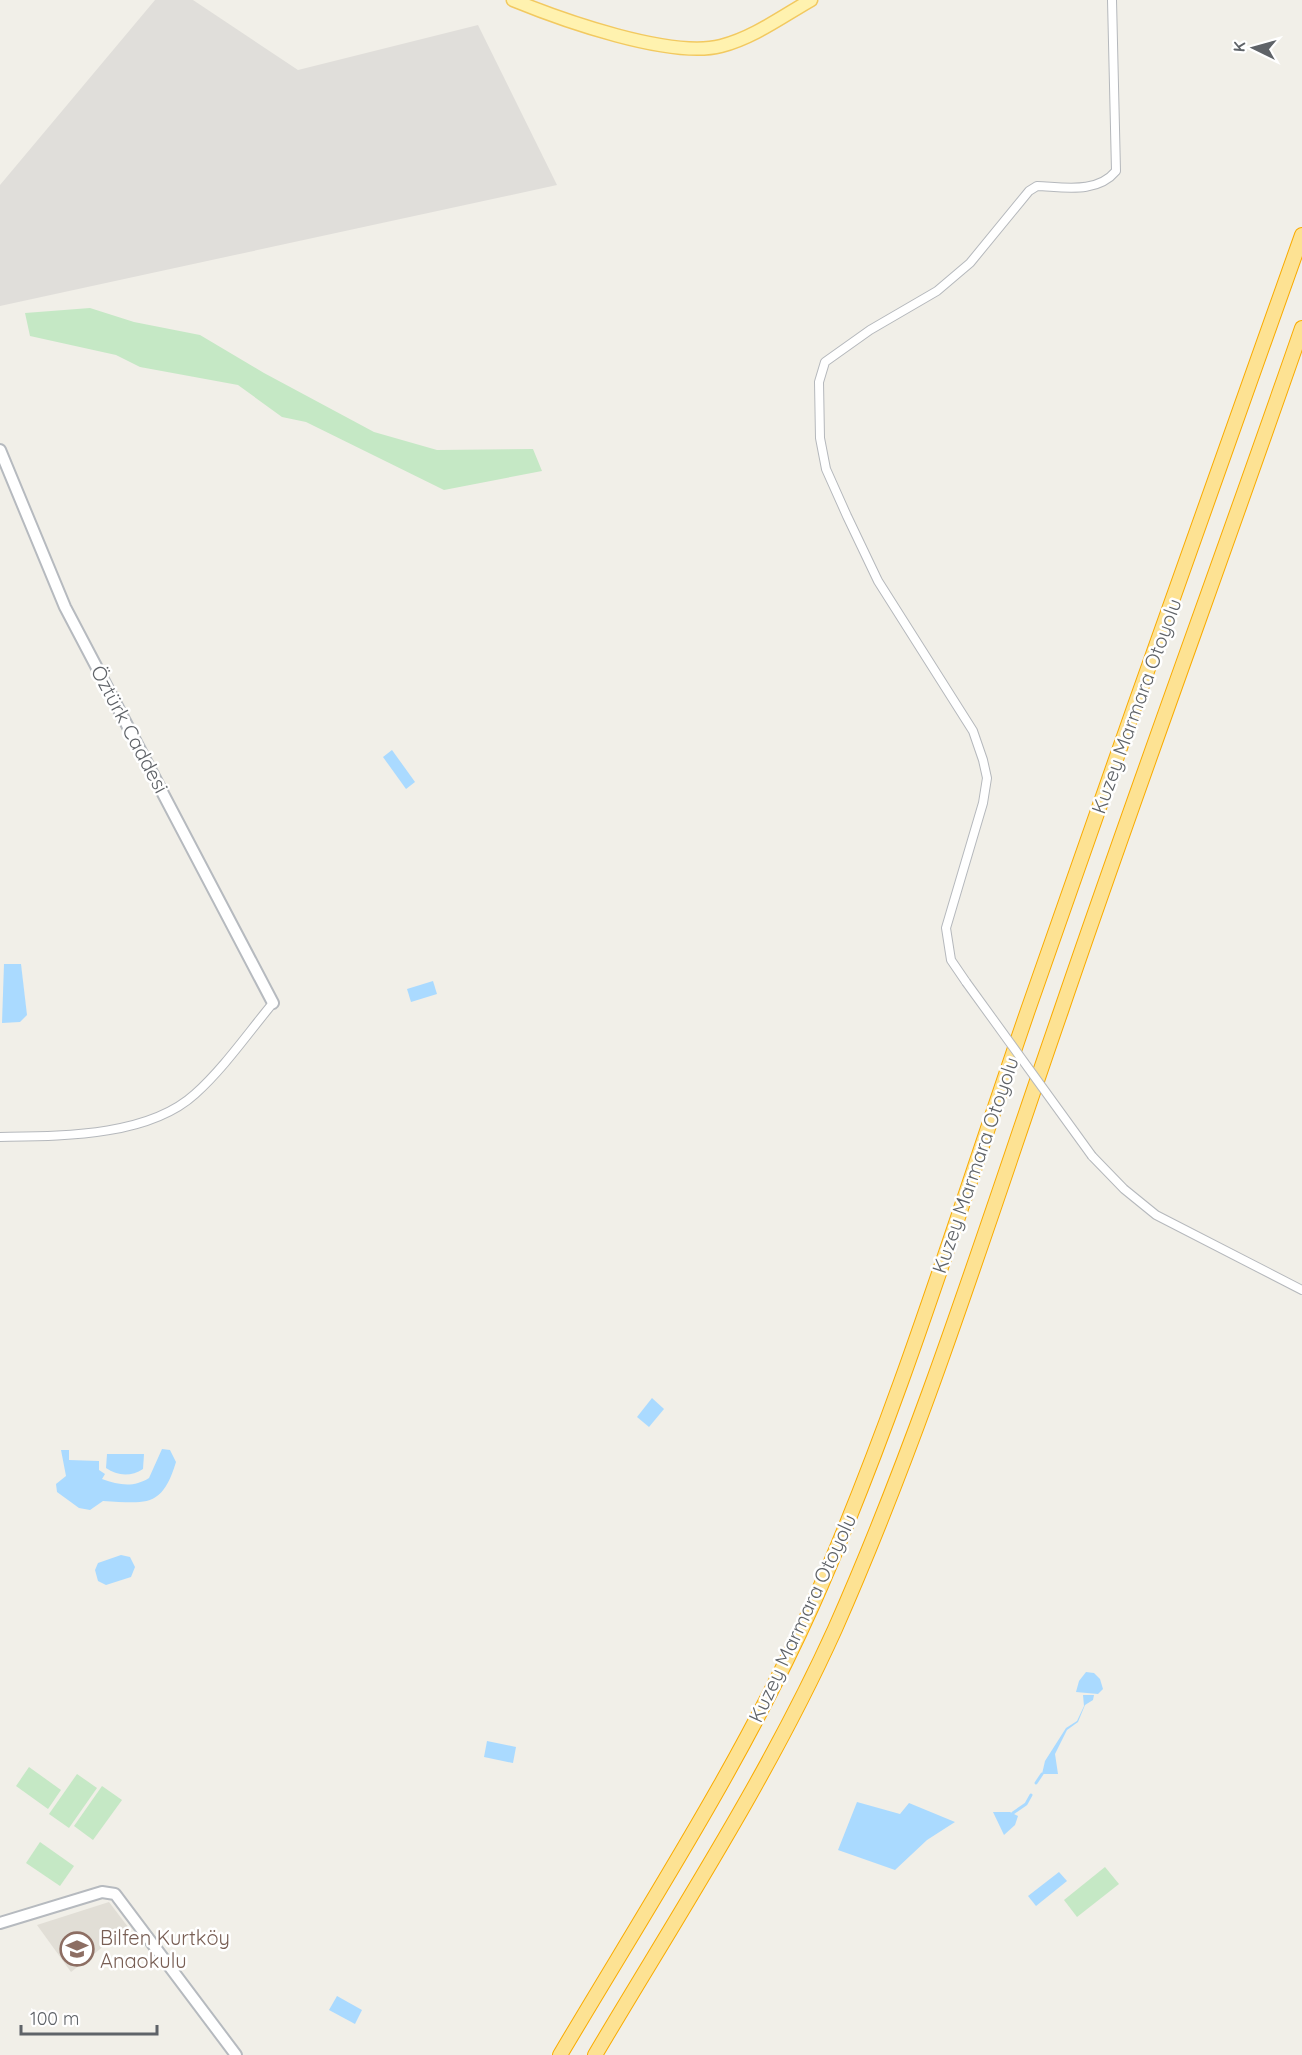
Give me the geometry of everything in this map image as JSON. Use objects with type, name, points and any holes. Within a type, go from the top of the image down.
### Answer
[{"type":"highway","name":"Kuzey Marmara Otoyolu","points":[[560,2055],[661,1887],[754,1722],[810,1611],[861,1491],[913,1355],[957,1214],[1053,937],[1302,235]]},
{"type":"highway","name":"Kuzey Marmara Otoyolu","points":[[595,2055],[782,1736],[833,1633],[891,1498],[941,1365],[1081,952],[1302,328]]},
{"type":"main road","points":[[513,0],[567,22],[681,47],[720,47],[748,36],[811,0]]},
{"type":"street","points":[[1112,0],[1116,171],[1108,181],[1095,186],[1037,186],[1029,191],[970,262],[937,291],[870,330],[825,362],[819,382],[819,438],[826,469],[879,581],[973,731],[983,760],[987,778],[983,803],[946,928],[951,960],[1092,1156],[1124,1190],[1156,1215],[1188,1229],[1302,1290]]},
{"type":"street","name":"Öztürk Caddesi","points":[[0,450],[65,607],[273,1003]]},
{"type":"street","points":[[0,1137],[105,1131],[166,1113],[194,1095],[273,1003]]},
{"type":"street","points":[[0,1923],[102,1893],[115,1894],[236,2055]]},
{"type":"shaded area","points":[[155,0],[193,0],[298,70],[478,25],[557,185],[0,306],[0,185]]},
{"type":"shaded area","name":"Bilfen Kurtköy Anaokulu","points":[[109,1902],[128,1927],[71,1972],[37,1925]]},
{"type":"green space","points":[[90,308],[134,322],[200,335],[264,373],[374,432],[437,450],[533,449],[542,471],[444,490],[306,422],[282,417],[238,385],[140,367],[116,355],[30,336],[25,313]]},
{"type":"green space","points":[[29,1767],[61,1790],[48,1809],[16,1786]]},
{"type":"green space","points":[[77,1774],[97,1788],[69,1828],[49,1814]]},
{"type":"green space","points":[[102,1786],[122,1800],[93,1840],[74,1826]]},
{"type":"green space","points":[[40,1842],[74,1866],[60,1886],[26,1863]]},
{"type":"green space","points":[[1105,1867],[1119,1884],[1077,1917],[1064,1900]]},
{"type":"water","points":[[392,750],[415,782],[406,789],[383,757]]},
{"type":"water","points":[[4,964],[21,964],[27,1015],[20,1022],[2,1023]]},
{"type":"water","points":[[433,981],[437,994],[411,1002],[407,989]]},
{"type":"water","points":[[652,1398],[664,1409],[649,1427],[637,1417]]},
{"type":"water","points":[[162,1449],[170,1450],[176,1462],[165,1488],[158,1496],[150,1500],[141,1502],[103,1501],[90,1510],[79,1508],[57,1492],[56,1484],[66,1476],[61,1450],[69,1450],[69,1460],[99,1461],[99,1470],[105,1474],[102,1479],[126,1484],[137,1483],[149,1478]]},
{"type":"water","points":[[107,1454],[144,1454],[143,1469],[124,1475],[115,1473],[106,1468]]},
{"type":"water","points":[[121,1555],[130,1557],[135,1567],[131,1577],[106,1585],[98,1581],[95,1570],[98,1563]]},
{"type":"water","points":[[1086,1672],[1094,1673],[1100,1679],[1103,1689],[1098,1694],[1076,1692],[1079,1681]]},
{"type":"water","points":[[1083,1695],[1094,1695],[1093,1700],[1085,1705],[1078,1722],[1067,1730],[1055,1754],[1058,1774],[1042,1774],[1045,1761],[1066,1728],[1077,1721],[1084,1706]]},
{"type":"water","points":[[487,1741],[516,1747],[513,1763],[484,1757]]},
{"type":"water","points":[[857,1802],[900,1814],[909,1803],[955,1822],[927,1840],[895,1870],[838,1850]]},
{"type":"water","points":[[993,1812],[1010,1812],[1018,1816],[1015,1825],[1004,1835]]},
{"type":"water","points":[[1059,1872],[1067,1881],[1036,1906],[1028,1896]]},
{"type":"water","points":[[337,1996],[362,2010],[355,2024],[329,2010]]},
{"type":"waterway","points":[[1036,1783],[1042,1774]]},
{"type":"waterway","points":[[1013,1813],[1026,1804],[1031,1795]]},
{"type":"place","name":"Bilfen Kurtköy Anaokulu","points":[[77,1949]]}]
